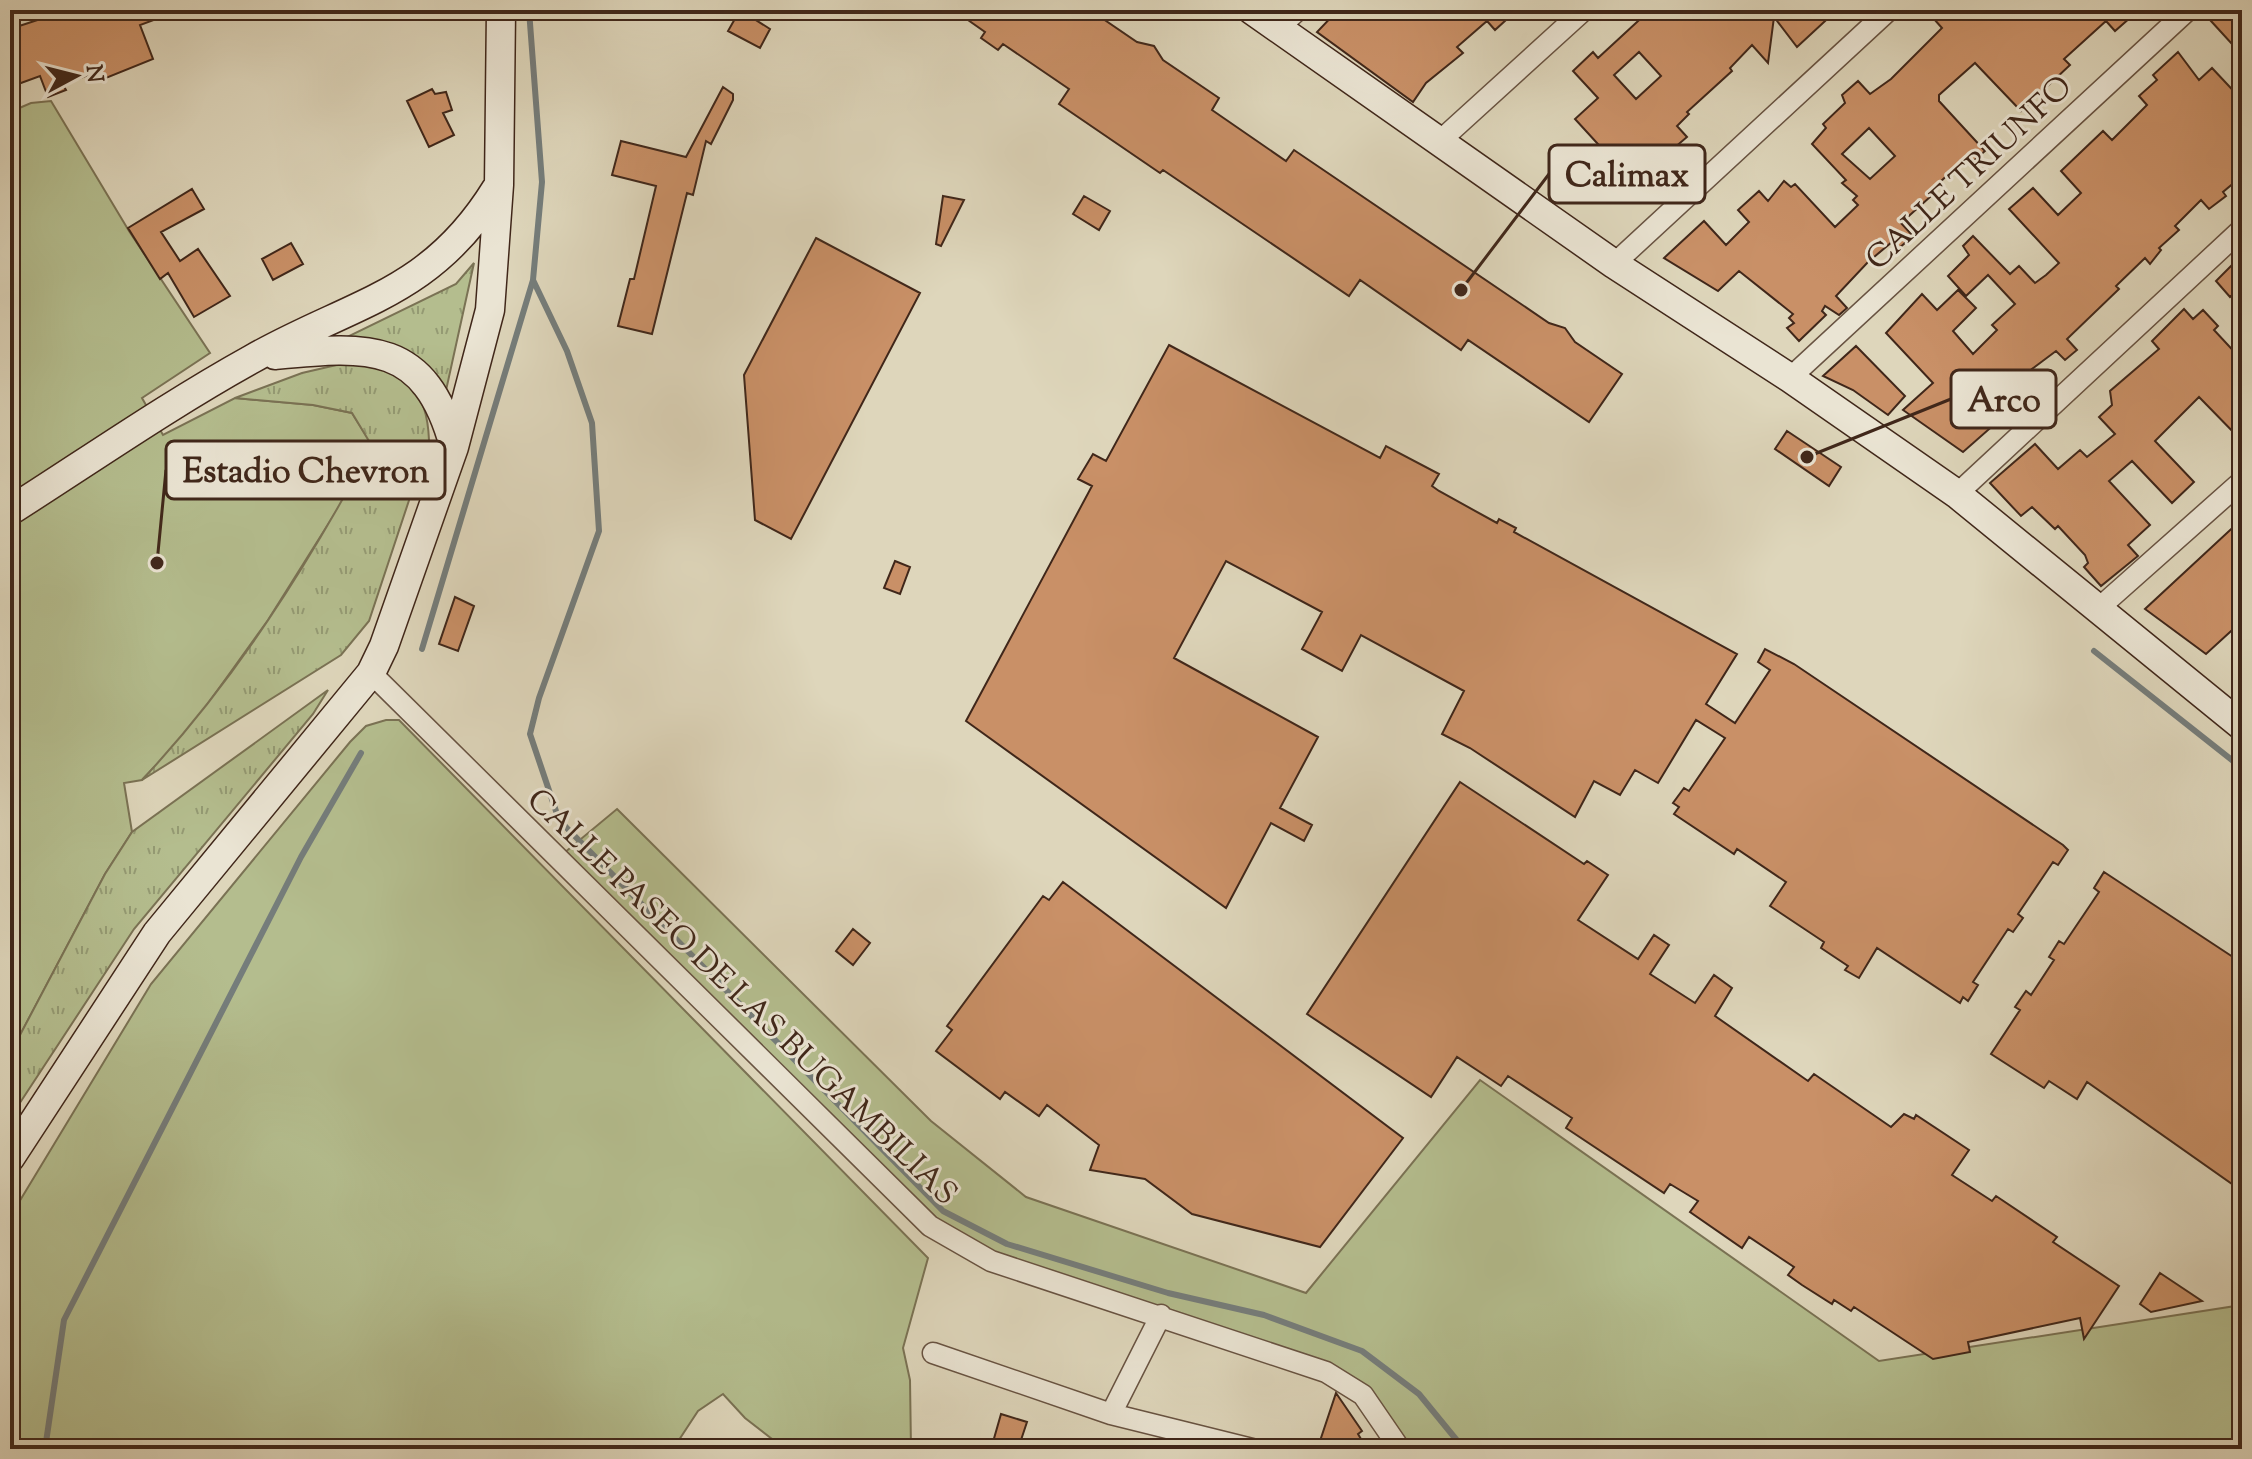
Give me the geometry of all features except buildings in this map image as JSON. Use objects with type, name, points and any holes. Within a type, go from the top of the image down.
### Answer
[{"type":"street","points":[[10,1158],[157,933],[371,673],[454,447],[490,310],[499,185],[501,10]]},
{"type":"street","points":[[1252,10],[1288,19],[1441,140],[1614,264],[1790,378],[1957,494],[2242,726]]},
{"type":"street","points":[[1441,140],[1584,10]]},
{"type":"street","points":[[1614,264],[1889,10]]},
{"type":"street","name":"CALLE TRIUNFO","points":[[1790,378],[2188,10]]},
{"type":"street","points":[[10,511],[254,357],[384,296],[441,259],[475,224],[499,185]]},
{"type":"street","points":[[1957,494],[2242,229]]},
{"type":"street","points":[[254,357],[340,349],[382,353],[404,364],[432,390],[445,413],[454,447]]},
{"type":"street","points":[[2099,608],[2242,481]]},
{"type":"street","name":"CALLE PASEO DE LAS BUGAMBILIAS","points":[[371,673],[930,1226],[991,1261],[1326,1372],[1363,1395],[1400,1449]]},
{"type":"street","points":[[1111,1414],[1161,1315]]},
{"type":"street","points":[[933,1353],[1111,1414],[1252,1449]]},
{"type":"green space","points":[[51,101],[129,231],[210,353],[142,398],[163,435],[235,398],[313,405],[352,413],[372,445],[339,507],[268,620],[189,730],[142,780],[124,783],[132,832],[105,874],[10,1054],[10,112],[31,103]]},
{"type":"green space","points":[[474,263],[445,395],[347,337],[456,284]]},
{"type":"green space","points":[[358,360],[389,370],[411,385],[424,408],[429,440],[369,621],[341,655],[142,780],[208,703],[268,620],[296,578],[372,446],[352,413],[313,405],[235,398],[302,373]]},
{"type":"green space","points":[[328,690],[313,714],[134,929],[10,1118],[10,1054],[105,874],[132,832]]},
{"type":"green space","points":[[399,720],[928,1258],[903,1348],[910,1380],[911,1449],[785,1449],[745,1418],[723,1394],[698,1411],[673,1449],[10,1449],[10,1217],[151,984],[350,742],[366,726]]},
{"type":"green space","points":[[617,809],[931,1121],[1026,1197],[1306,1293],[1480,1080],[1879,1361],[2242,1305],[2242,1449],[1400,1449],[1363,1395],[991,1261],[930,1226],[558,858]]},
{"type":"waterway","points":[[529,10],[542,182],[533,280],[567,351],[592,423],[599,531],[539,698],[530,734],[559,820],[943,1211],[1007,1244],[1168,1293],[1264,1315],[1362,1351],[1419,1394],[1464,1449]]},
{"type":"waterway","points":[[422,649],[533,280]]},
{"type":"waterway","points":[[2094,651],[2242,768]]},
{"type":"waterway","points":[[45,1449],[64,1320],[301,857],[361,753]]},
{"type":"place","name":"Calimax","points":[[1461,290]]},
{"type":"place","name":"Arco","points":[[1807,457]]},
{"type":"place","name":"Estadio Chevron","points":[[157,563]]}]
